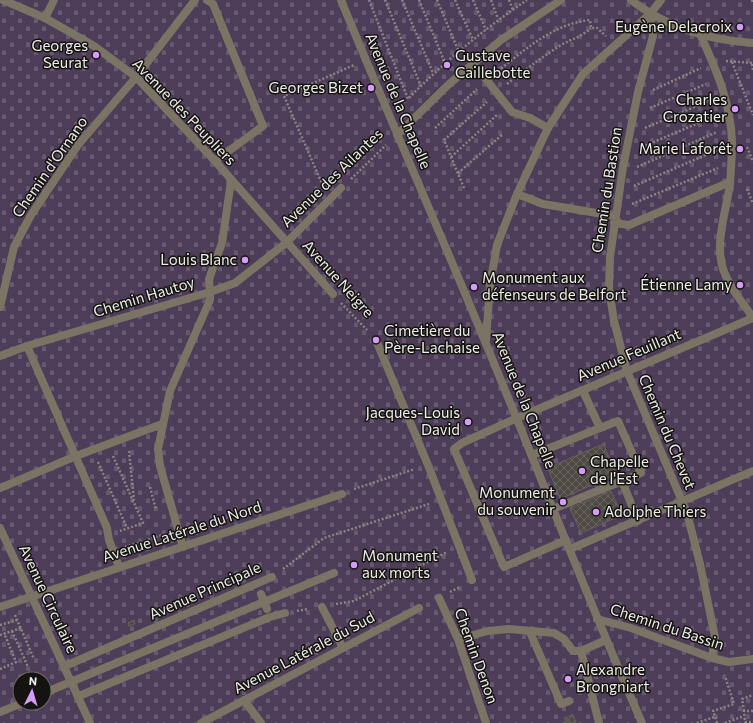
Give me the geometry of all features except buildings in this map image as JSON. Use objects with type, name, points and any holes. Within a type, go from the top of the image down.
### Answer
[{"type":"lane","name":"Avenue des Peupliers","points":[[3,0],[45,18],[94,46],[136,77],[215,162],[286,242]]},
{"type":"lane","points":[[45,18],[54,0]]},
{"type":"lane","name":"Chemin d'Ornano","points":[[0,307],[14,247],[31,214],[78,145],[136,77],[195,0]]},
{"type":"lane","points":[[207,0],[213,4],[264,126],[215,162]]},
{"type":"lane","name":"Avenue de la Chapelle","points":[[341,0],[486,343],[570,548],[597,619],[642,723]]},
{"type":"lane","name":"Avenue des Ailantes","points":[[397,135],[473,63],[507,36],[561,0]]},
{"type":"lane","points":[[631,0],[650,14],[670,24],[700,34],[753,43]]},
{"type":"lane","points":[[486,343],[490,285],[497,245],[517,194],[548,128],[583,74],[650,14],[661,0]]},
{"type":"lane","name":"Chemin du Bastion","points":[[626,371],[614,320],[609,289],[610,257],[623,167],[636,100],[653,36],[650,14]]},
{"type":"lane","points":[[700,34],[722,84],[730,123],[730,182],[720,245],[721,264],[725,275],[753,318]]},
{"type":"lane","points":[[473,63],[512,112],[530,118],[548,128]]},
{"type":"lane","name":"Chemin Hautoy","points":[[0,356],[27,346],[210,292],[209,279],[222,243],[231,181]]},
{"type":"lane","points":[[517,194],[544,204],[615,219],[629,225],[730,182]]},
{"type":"lane","name":"Avenue des Ailantes","points":[[210,292],[235,283],[286,242],[341,188]]},
{"type":"lane","name":"Avenue Neigre","points":[[286,242],[333,294]]},
{"type":"lane","points":[[183,547],[160,466],[158,449],[170,391],[210,300],[210,292]]},
{"type":"lane","name":"Avenue Feuillant","points":[[517,418],[753,318]]},
{"type":"lane","name":"Avenue Neigre","points":[[376,340],[428,465],[472,580]]},
{"type":"lane","points":[[27,346],[108,528],[108,535],[119,567]]},
{"type":"lane","name":"Chemin du Chevet","points":[[626,371],[687,513],[694,536],[715,637],[716,659]]},
{"type":"lane","points":[[583,391],[600,428]]},
{"type":"lane","points":[[517,418],[462,443],[454,449],[504,567],[566,540]]},
{"type":"lane","points":[[532,455],[618,421],[642,473],[553,509]]},
{"type":"lane","points":[[0,488],[76,456],[162,424]]},
{"type":"lane","points":[[570,548],[638,521],[753,471]]},
{"type":"lane","points":[[622,481],[638,521]]},
{"type":"lane","name":"Avenue Latérale du Nord","points":[[0,607],[346,492]]},
{"type":"lane","name":"Avenue Circulaire","points":[[0,528],[90,723]]},
{"type":"lane","name":"Avenue Principale","points":[[65,666],[260,592],[334,572]]},
{"type":"lane","name":"Avenue Principale","points":[[52,691],[260,592],[272,578]]},
{"type":"lane","points":[[260,592],[269,613]]},
{"type":"lane","name":"Chemin Denon","points":[[439,598],[458,639],[486,723]]},
{"type":"lane","points":[[322,607],[343,648]]},
{"type":"lane","name":"Avenue Latérale du Sud","points":[[201,723],[419,608]]},
{"type":"lane","points":[[78,696],[269,613],[285,613]]},
{"type":"lane","name":"Chemin du Bassin","points":[[597,619],[631,628],[716,659],[730,662],[753,659]]},
{"type":"lane","points":[[458,639],[488,630],[509,629],[554,633],[564,638],[573,652],[581,651],[606,640]]},
{"type":"lane","points":[[530,632],[561,704],[569,701]]},
{"type":"lane","points":[[581,651],[599,723]]},
{"type":"lane","points":[[244,700],[261,723]]},
{"type":"lane","points":[[0,712],[12,707]]},
{"type":"path","points":[[369,0],[408,99],[433,73],[498,19],[526,0]]},
{"type":"path","points":[[385,0],[421,86]]},
{"type":"path","points":[[402,0],[433,73]]},
{"type":"path","points":[[419,0],[445,63]]},
{"type":"path","points":[[437,0],[459,52]]},
{"type":"path","points":[[455,0],[473,40]]},
{"type":"path","points":[[473,0],[486,30]]},
{"type":"path","points":[[491,0],[498,19]]},
{"type":"path","points":[[509,0],[513,10]]},
{"type":"path","points":[[435,128],[487,80],[529,46],[556,29],[574,22],[590,20],[591,28],[597,28],[616,45]]},
{"type":"path","points":[[712,59],[752,64],[753,71]]},
{"type":"path","points":[[329,200],[284,96],[366,60]]},
{"type":"path","points":[[732,62],[753,115]]},
{"type":"path","points":[[652,95],[654,89],[701,68],[702,73]]},
{"type":"path","points":[[704,79],[708,89]]},
{"type":"path","points":[[649,108],[706,84]]},
{"type":"path","points":[[710,95],[712,105]]},
{"type":"path","points":[[646,121],[644,128],[711,99]]},
{"type":"path","points":[[648,115],[651,102]]},
{"type":"path","points":[[451,157],[507,106]]},
{"type":"path","points":[[714,110],[716,121]]},
{"type":"path","points":[[641,147],[715,116]]},
{"type":"path","points":[[717,127],[717,138]]},
{"type":"path","points":[[637,167],[717,132]]},
{"type":"path","points":[[458,173],[503,134]]},
{"type":"path","name":"Avenue des Ailantes","points":[[341,188],[397,135]]},
{"type":"path","points":[[717,144],[717,156]]},
{"type":"path","points":[[634,186],[717,150]]},
{"type":"path","points":[[632,204],[718,168],[717,162]]},
{"type":"path","points":[[747,189],[753,204]]},
{"type":"path","name":"Avenue Neigre","points":[[333,294],[376,340]]},
{"type":"path","points":[[128,436],[134,504]]},
{"type":"path","points":[[108,444],[143,523],[108,535]]},
{"type":"path","points":[[93,450],[127,528]]},
{"type":"path","points":[[346,492],[398,475]]},
{"type":"path","name":"Avenue Principale","points":[[272,578],[324,538],[441,500]]},
{"type":"path","points":[[113,550],[178,530]]},
{"type":"path","points":[[285,613],[354,601],[459,545]]},
{"type":"path","points":[[448,593],[458,588]]},
{"type":"path","points":[[10,604],[34,659]]},
{"type":"path","points":[[0,625],[17,620]]},
{"type":"path","points":[[0,634],[20,628]]},
{"type":"path","points":[[12,631],[28,668]]},
{"type":"path","points":[[0,668],[16,662],[4,633]]},
{"type":"path","points":[[716,659],[734,704],[713,711],[717,723]]},
{"type":"path","points":[[752,722],[745,722],[742,699],[753,695]]},
{"type":"path","points":[[744,711],[753,711]]},
{"type":"path","points":[[725,723],[744,716]]},
{"type":"path","points":[[697,723],[714,717]]},
{"type":"green space","name":"Cimetière du Père-Lachaise","points":[[0,0],[753,0],[753,723],[0,723]]},
{"type":"place","name":"Eugène Delacroix","points":[[740,27]]},
{"type":"place","name":"Georges Seurat","points":[[96,55]]},
{"type":"place","name":"Gustave Caillebotte","points":[[447,65]]},
{"type":"place","name":"Georges Bizet","points":[[371,88]]},
{"type":"place","name":"Charles Crozatier","points":[[735,109]]},
{"type":"place","name":"Marie Laforêt","points":[[740,149]]},
{"type":"place","name":"Louis Blanc","points":[[245,260]]},
{"type":"place","name":"Étienne Lamy","points":[[740,285]]},
{"type":"place","name":"Monument aux défenseurs de Belfort","points":[[474,287]]},
{"type":"place","name":"Cimetière du Père-Lachaise","points":[[376,340]]},
{"type":"place","name":"Jacques-Louis David","points":[[468,422]]},
{"type":"place","name":"Chapelle de l'Est","points":[[582,471]]},
{"type":"place","name":"Monument du souvenir","points":[[563,502]]},
{"type":"place","name":"Adolphe Thiers","points":[[596,512]]},
{"type":"place","name":"Monument aux morts","points":[[354,565]]},
{"type":"place","name":"Alexandre Brongniart","points":[[568,679]]}]
